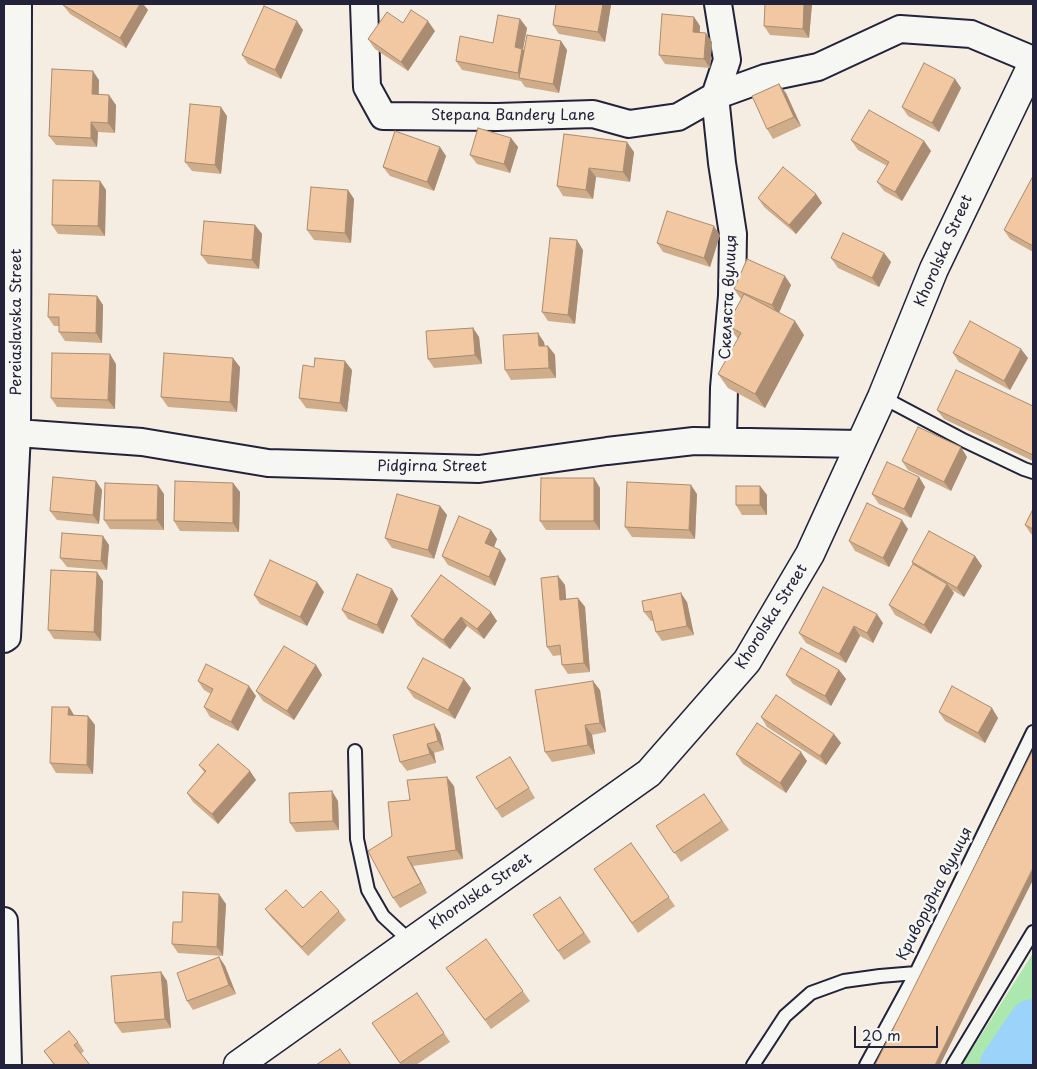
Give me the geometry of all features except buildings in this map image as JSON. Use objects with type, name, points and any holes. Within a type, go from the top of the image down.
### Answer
[{"type":"street","name":"Pereiaslavska Street","points":[[4,639],[6,637],[10,433],[11,47],[18,4]]},
{"type":"street","name":"Stepana Bandery Lane","points":[[364,4],[367,87],[383,116],[497,118],[593,114],[629,124],[678,117],[715,96],[765,78],[818,67],[900,28],[971,34],[1033,62]]},
{"type":"street","points":[[715,96],[726,60],[718,4]]},
{"type":"street","name":"Khorolska Street","points":[[238,1065],[649,773],[748,661],[810,554],[882,397],[934,269],[1033,62]]},
{"type":"street","name":"Скеляста вулиця","points":[[715,96],[722,163],[733,234],[732,296],[724,388],[723,440]]},
{"type":"street","name":"Pidgirna Street","points":[[10,433],[142,442],[268,464],[479,469],[694,441],[723,440],[860,444]]},
{"type":"street","points":[[4,921],[8,1065]]},
{"type":"lane","points":[[882,397],[965,441],[1033,472]]},
{"type":"lane","name":"Криворудна вулиця","points":[[753,1065],[785,1016],[811,993],[844,981],[916,973],[1033,732]]},
{"type":"lane","points":[[355,751],[357,839],[368,890],[383,916],[411,942]]},
{"type":"lane","points":[[953,1065],[1033,932]]},
{"type":"lane","points":[[866,1065],[916,973]]},
{"type":"green space","points":[[1033,953],[1033,1065],[962,1065]]},
{"type":"waterway","points":[[1005,1065],[1033,1024]]}]
